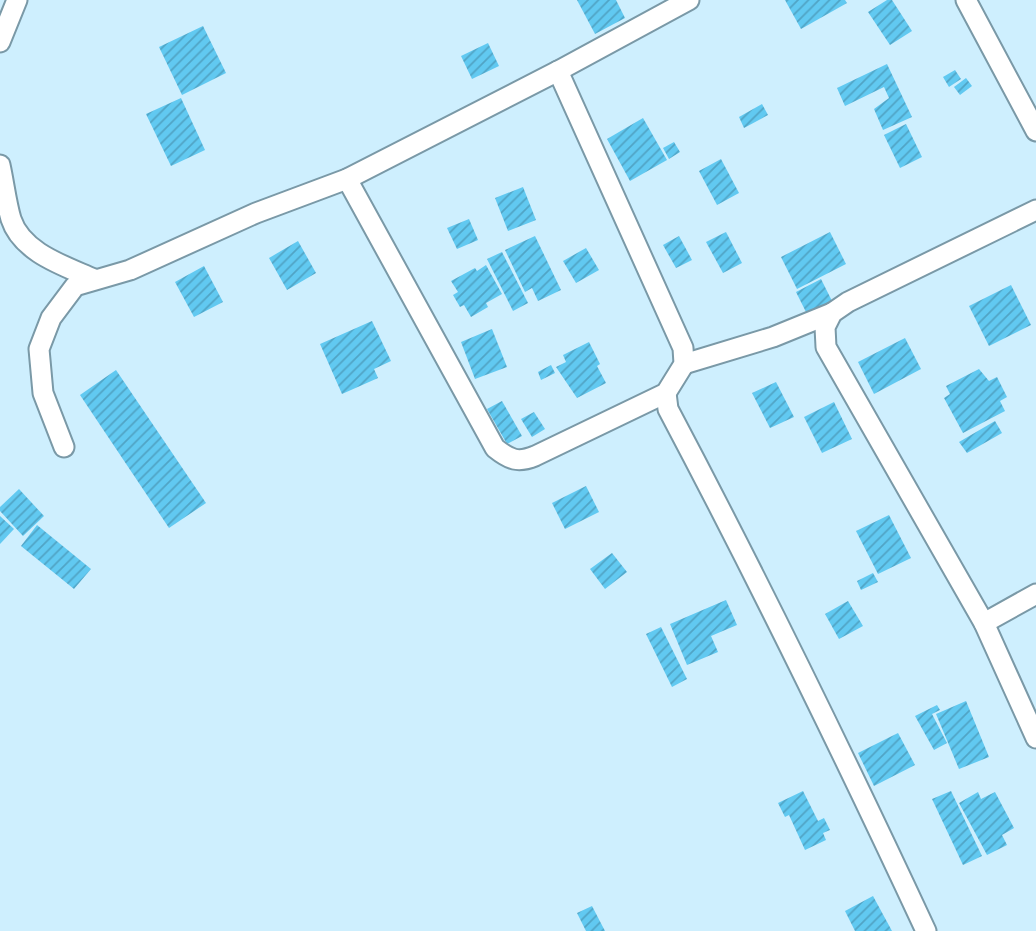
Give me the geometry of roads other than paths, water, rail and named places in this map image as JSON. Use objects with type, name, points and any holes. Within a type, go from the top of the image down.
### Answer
[{"type":"street","points":[[0,42],[18,0]]},
{"type":"street","points":[[64,447],[43,393],[39,349],[51,317],[75,286],[130,270],[256,213],[347,179],[558,71],[689,0]]},
{"type":"street","points":[[965,0],[1036,131]]},
{"type":"street","points":[[347,179],[495,448],[509,460],[524,461],[666,393],[684,364],[683,348],[558,71]]},
{"type":"street","points":[[0,165],[12,222],[28,245],[48,258],[94,279]]},
{"type":"street","points":[[684,364],[773,337],[832,313],[863,293],[1036,210]]},
{"type":"street","points":[[832,313],[825,327],[826,347],[984,623],[1036,738]]},
{"type":"street","points":[[666,393],[668,409],[752,568],[926,931]]},
{"type":"street","points":[[984,623],[1036,594]]}]
